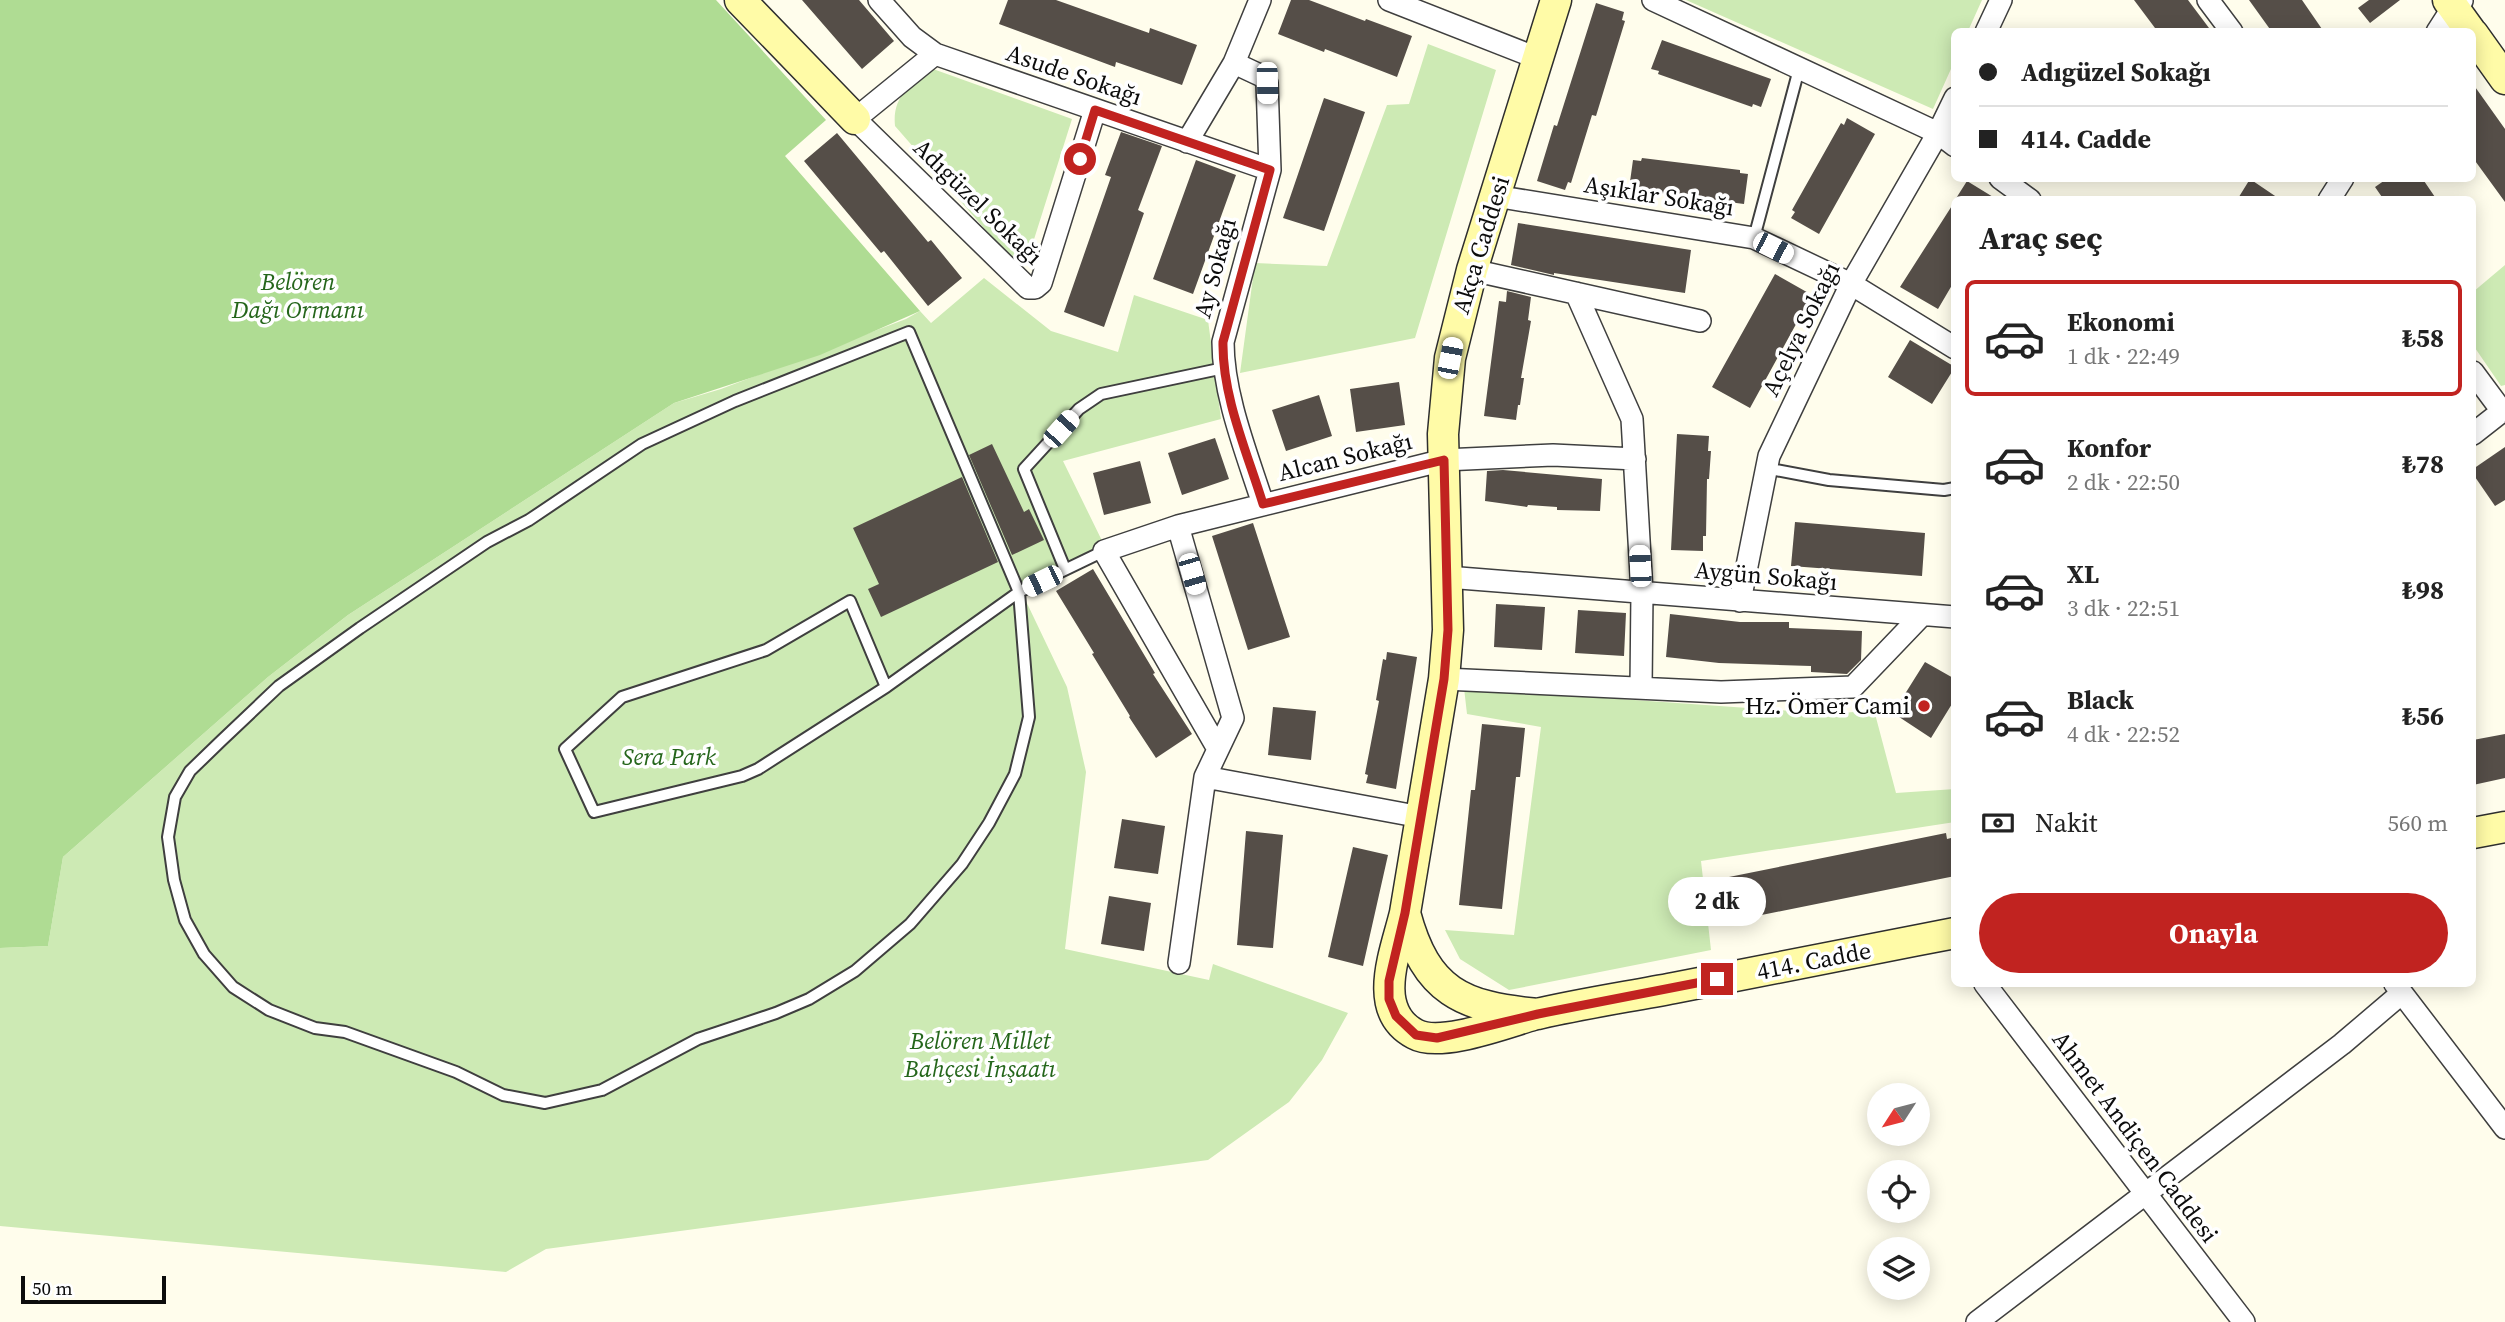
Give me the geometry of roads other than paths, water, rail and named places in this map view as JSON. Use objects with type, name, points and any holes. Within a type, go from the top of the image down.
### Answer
[{"type":"main road","points":[[740,0],[855,119]]},
{"type":"main road","name":"Akça Caddesi","points":[[1426,1038],[1416,1035],[1402,1024],[1389,999],[1389,981],[1405,913],[1444,679],[1448,630],[1444,410],[1450,358],[1472,270],[1556,0]]},
{"type":"main road","points":[[2450,10],[2467,28]]},
{"type":"main road","points":[[2476,39],[2505,79]]},
{"type":"main road","points":[[2476,833],[2505,827]]},
{"type":"main road","name":"Akça Caddesi","points":[[1405,913],[1418,954],[1444,987],[1477,1004],[1538,1014]]},
{"type":"main road","name":"414. Cadde","points":[[1426,1038],[1456,1035],[1538,1014],[1951,935]]},
{"type":"street","name":"Asude Sokağı","points":[[879,0],[912,37],[935,54],[1270,170]]},
{"type":"street","points":[[1187,142],[1234,62],[1260,0]]},
{"type":"street","points":[[1389,0],[1537,58]]},
{"type":"street","points":[[1653,0],[1946,140]]},
{"type":"street","points":[[1988,28],[2001,0]]},
{"type":"street","points":[[2208,0],[2229,28]]},
{"type":"street","points":[[855,119],[935,54]]},
{"type":"street","name":"Ay Sokağı","points":[[1234,62],[1267,79],[1270,170],[1223,342],[1224,368],[1263,504]]},
{"type":"street","name":"Adıgüzel Sokağı","points":[[855,119],[1018,280],[1032,289],[1041,283],[1095,110]]},
{"type":"street","name":"Açelya Sokağı","points":[[1740,601],[1765,468],[1851,284],[1946,140],[1951,117]]},
{"type":"street","points":[[2005,182],[2025,196]]},
{"type":"street","name":"Aşıklar Sokağı","points":[[1495,197],[1754,238],[1851,284],[1951,346]]},
{"type":"street","points":[[1472,270],[1700,321]]},
{"type":"street","points":[[1576,293],[1632,419],[1642,592],[1641,688]]},
{"type":"street","points":[[2476,377],[2504,410],[2476,432]]},
{"type":"street","name":"Alcan Sokağı","points":[[1104,551],[1178,526],[1444,460],[1553,455],[1635,459]]},
{"type":"street","points":[[1178,526],[1233,718],[1205,777],[1179,963]]},
{"type":"street","points":[[1104,551],[1218,749]]},
{"type":"street","name":"Aygün Sokağı","points":[[1447,577],[1951,617]]},
{"type":"street","points":[[1444,679],[1721,692],[1853,687],[1921,615]]},
{"type":"street","points":[[1205,777],[1421,817]]},
{"type":"street","name":"Ahmet Andiçen Caddesi","points":[[1986,987],[2244,1322]]},
{"type":"street","points":[[1977,1322],[2144,1192],[2342,1044],[2398,988],[2505,1128]]},
{"type":"lane","points":[[1754,238],[1799,69]]},
{"type":"lane","points":[[909,332],[1018,592],[1029,717],[1015,774],[989,823],[962,864],[910,924],[855,971],[809,999],[698,1039],[602,1090],[545,1103],[503,1095],[456,1072],[345,1032],[315,1028],[269,1010],[233,987],[204,954],[185,920],[174,880],[168,837],[175,797],[190,771],[279,687],[487,542],[529,520],[642,444],[735,401],[909,332]]},
{"type":"lane","points":[[1065,569],[1024,469],[1079,409],[1101,394],[1224,368]]},
{"type":"lane","points":[[1765,468],[1829,480],[1951,489]]},
{"type":"lane","points":[[886,687],[850,601],[766,650],[622,697],[565,749],[594,812],[742,776],[758,769],[886,687],[1018,592],[1104,551]]},
{"type":"place","name":"Hz. Ömer Cami","points":[[1924,706]]},
{"type":"park label","name":"Belören Dağı Ormanı","points":[[298,296]]},
{"type":"park label","name":"Sera Park","points":[[669,757]]},
{"type":"park label","name":"Belören Millet Bahçesi İnşaatı","points":[[980,1055]]}]
